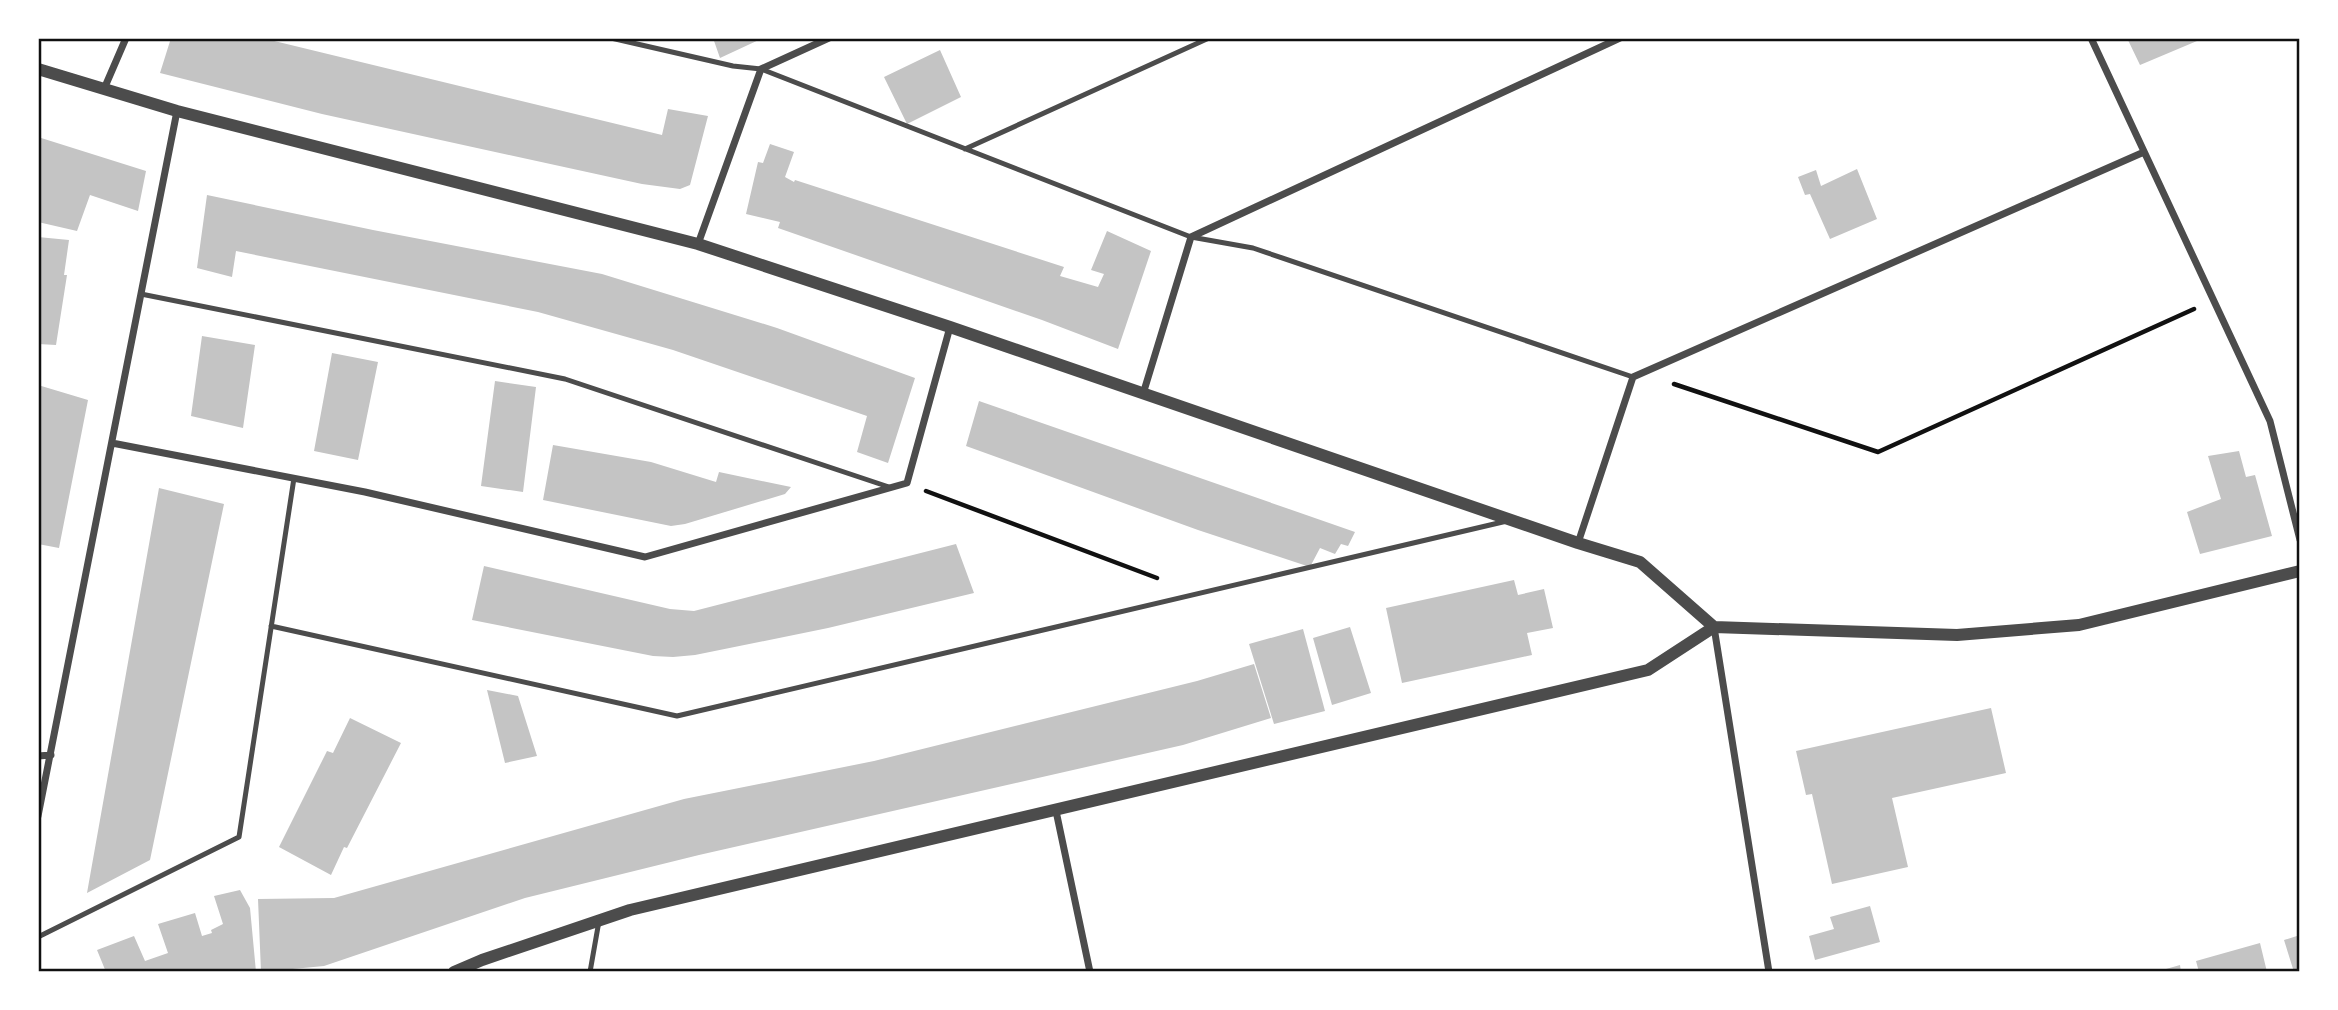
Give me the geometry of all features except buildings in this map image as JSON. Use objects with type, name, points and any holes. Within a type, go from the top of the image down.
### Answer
[{"type":"street","points":[[104,89],[126,38]]},
{"type":"street","points":[[698,244],[761,69],[829,38]]},
{"type":"street","points":[[1143,394],[1191,237],[1620,38]]},
{"type":"street","points":[[2091,38],[2270,421],[2300,540]]},
{"type":"street","points":[[38,69],[177,111],[698,244],[1640,562],[1714,627],[1769,971]]},
{"type":"street","points":[[38,817],[177,111]]},
{"type":"street","points":[[1578,543],[1633,377],[2144,152]]},
{"type":"street","points":[[112,443],[365,492],[645,557],[907,484],[950,327]]},
{"type":"street","points":[[454,971],[630,910],[1648,670],[1714,627],[1958,635],[2078,625],[2300,571]]},
{"type":"street","points":[[38,756],[51,755]]},
{"type":"street","points":[[1056,811],[1090,971]]},
{"type":"lane","points":[[611,38],[733,66],[761,69],[1191,237],[1253,248],[1633,377]]},
{"type":"lane","points":[[965,149],[1209,38]]},
{"type":"lane","points":[[141,294],[565,379],[891,488]]},
{"type":"lane","points":[[38,937],[239,836],[294,478]]},
{"type":"lane","points":[[271,626],[677,716],[1511,520]]},
{"type":"lane","points":[[590,971],[599,921]]},
{"type":"path","points":[[1642,373],[1878,452],[2214,300]]},
{"type":"path","points":[[907,484],[1197,594]]}]
